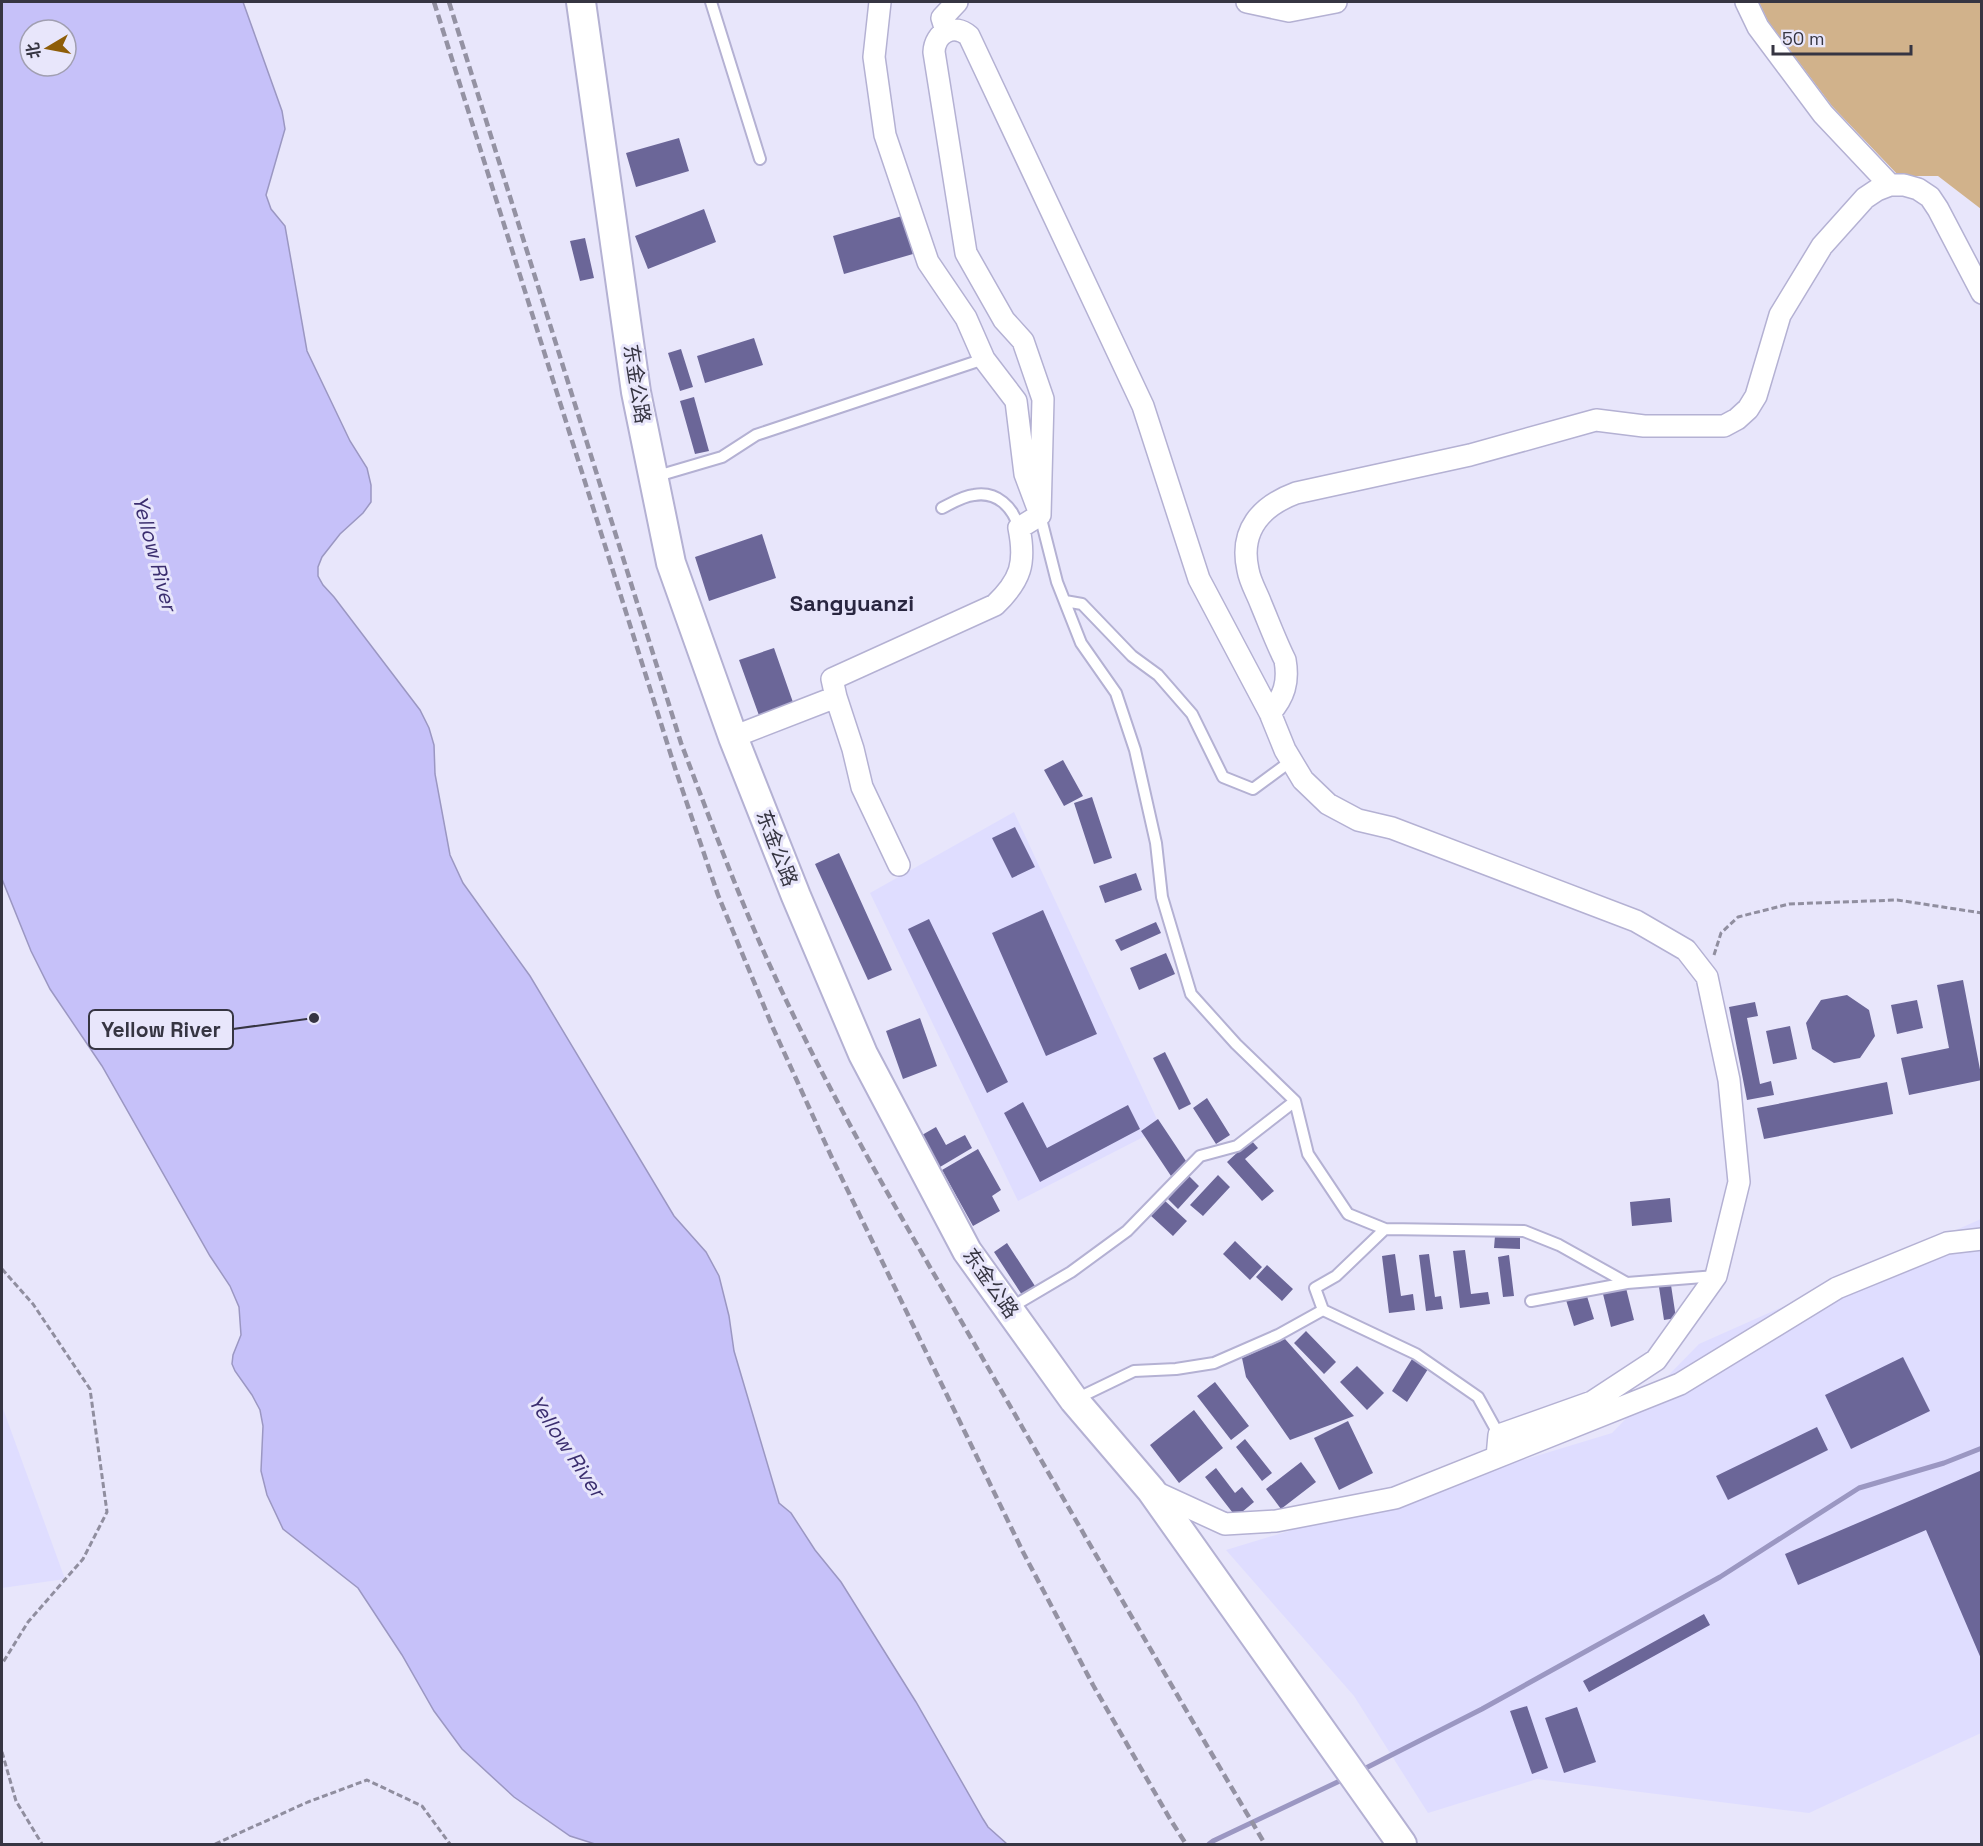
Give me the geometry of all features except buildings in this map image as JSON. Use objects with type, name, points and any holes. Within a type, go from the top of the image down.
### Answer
[{"type":"main road","name":"东金公路","points":[[581,2],[636,392],[671,563],[733,737],[796,896],[863,1054],[967,1251],[1074,1400],[1151,1490],[1402,1845]]},
{"type":"street","points":[[880,2],[874,57],[885,135],[928,262],[966,318],[984,359],[1016,401],[1025,474],[1040,515]]},
{"type":"street","points":[[946,31],[942,18],[957,2]]},
{"type":"street","points":[[1247,2],[1289,11],[1336,2]]},
{"type":"street","points":[[1746,2],[1758,27],[1823,114],[1890,185]]},
{"type":"street","points":[[1040,515],[1042,399],[1023,341],[1004,320],[966,253],[934,52],[937,39],[946,31],[958,30],[969,36],[1143,405],[1199,579],[1270,713],[1285,750],[1303,780],[1328,804],[1358,820],[1392,828],[1636,921],[1686,950],[1707,976],[1729,1080],[1739,1182],[1716,1276],[1656,1360],[1592,1402],[1499,1435],[1497,1457]]},
{"type":"street","points":[[1270,713],[1282,696],[1287,674],[1285,660],[1248,571],[1245,551],[1250,530],[1261,513],[1277,500],[1296,493],[1470,454],[1596,420],[1644,426],[1724,426],[1737,419],[1748,409],[1756,396],[1780,315],[1822,246],[1865,198],[1890,185],[1905,185],[1918,189],[1930,197],[1982,293]]},
{"type":"street","points":[[899,865],[862,787],[832,679],[994,605],[1010,590],[1020,571],[1023,549],[1019,528],[1040,515]]},
{"type":"street","points":[[733,737],[836,697]]},
{"type":"street","points":[[1151,1490],[1225,1524],[1276,1521],[1395,1498],[1680,1384],[1837,1288],[1947,1243],[1982,1239]]},
{"type":"lane","points":[[711,2],[760,159]]},
{"type":"lane","points":[[654,477],[722,457],[756,435],[984,359]]},
{"type":"lane","points":[[942,508],[971,495],[984,494],[1008,505],[1016,515],[1019,528]]},
{"type":"lane","points":[[1040,515],[1058,582],[1081,643],[1116,693],[1135,750],[1156,843],[1162,897],[1191,994],[1236,1044],[1295,1101],[1308,1154],[1348,1214],[1385,1229],[1524,1231],[1559,1245],[1627,1282]]},
{"type":"lane","points":[[1065,601],[1082,604],[1132,656],[1158,675],[1192,714],[1223,777],[1253,789],[1291,761]]},
{"type":"lane","points":[[1009,1309],[1071,1272],[1127,1231],[1200,1156],[1237,1146],[1295,1101]]},
{"type":"lane","points":[[1385,1229],[1336,1276],[1315,1288],[1323,1310],[1416,1354],[1478,1397],[1499,1435]]},
{"type":"lane","points":[[1531,1301],[1627,1282],[1716,1276]]},
{"type":"lane","points":[[1074,1400],[1134,1371],[1214,1364],[1278,1335],[1323,1310]]},
{"type":"path","points":[[1707,976],[1721,933],[1738,917],[1789,904],[1898,900],[1982,913]]},
{"type":"path","points":[[2,1269],[33,1304],[90,1389],[107,1512],[83,1559],[28,1622],[2,1664]]},
{"type":"path","points":[[2,1752],[16,1801],[42,1845]]},
{"type":"path","points":[[215,1845],[308,1802],[367,1780],[422,1806],[450,1845]]},
{"type":"shaded area","points":[[1759,2],[1981,2],[1981,209],[1938,176],[1899,176],[1832,106],[1768,21]]},
{"type":"shaded area","points":[[1014,812],[1161,1128],[1018,1201],[870,893]]},
{"type":"shaded area","points":[[1981,1219],[1981,1733],[1809,1813],[1537,1779],[1428,1813],[1354,1696],[1226,1550],[1612,1433],[1699,1344]]},
{"type":"shaded area","points":[[2,1406],[65,1579],[2,1588]]},
{"type":"water","points":[[2,2],[243,2],[282,111],[285,129],[266,195],[271,209],[285,226],[307,351],[350,441],[367,468],[371,485],[371,502],[363,513],[340,534],[322,557],[318,567],[318,576],[420,710],[429,728],[434,745],[435,774],[450,855],[463,883],[530,976],[674,1216],[706,1252],[719,1276],[729,1316],[734,1351],[779,1503],[791,1513],[815,1550],[841,1582],[916,1702],[988,1827],[1007,1844],[595,1844],[570,1836],[514,1797],[462,1749],[434,1711],[402,1655],[358,1588],[283,1529],[267,1495],[261,1471],[263,1426],[260,1410],[232,1364],[241,1335],[239,1307],[230,1286],[210,1256],[102,1066],[50,989],[31,951],[2,879]]},
{"type":"waterway","points":[[1360,1771],[1482,1709],[1720,1577],[1859,1488],[1944,1463],[1982,1448]]},
{"type":"waterway","points":[[1209,1844],[1346,1778]]},
{"type":"railway","points":[[434,2],[675,768],[718,895],[773,1028],[832,1158],[1023,1552],[1093,1685],[1186,1844]]},
{"type":"railway","points":[[449,2],[681,743],[760,942],[795,1018],[869,1160],[1265,1844]]},
{"type":"place","name":"Yellow River","points":[[314,1018]]},
{"type":"district","name":"Sangyuanzi","points":[[852,603]]}]
